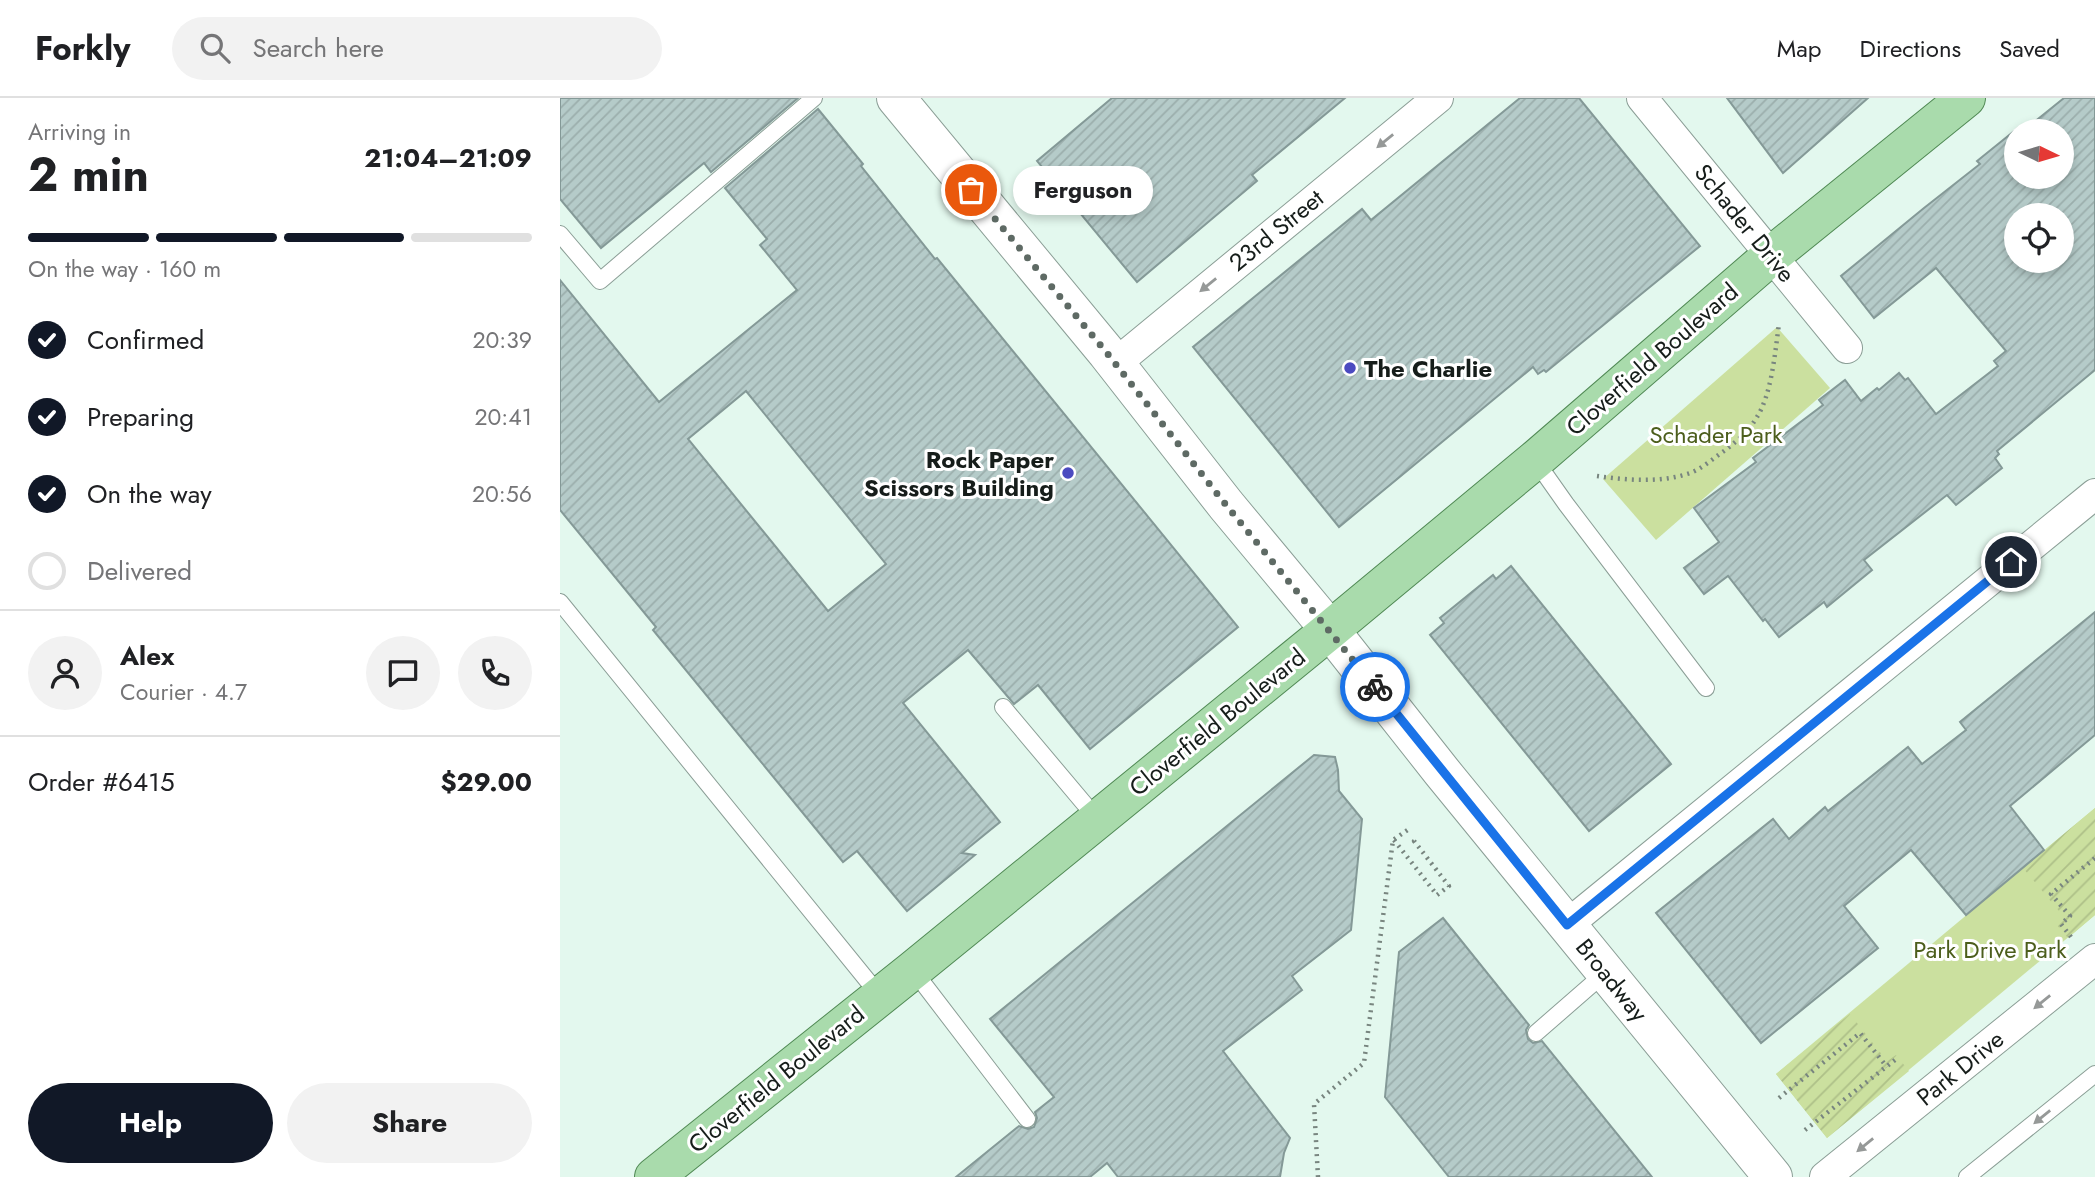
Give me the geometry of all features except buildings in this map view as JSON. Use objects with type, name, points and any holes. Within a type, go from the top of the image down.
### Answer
[{"type":"main road","name":"Cloverfield Boulevard","points":[[654,1177],[1330,630],[1535,460],[1772,256],[1966,98]]},
{"type":"street","name":"Broadway","points":[[896,98],[1115,363],[1226,505],[1773,1177]]},
{"type":"street","name":"23rd Street","points":[[1115,363],[1438,98]]},
{"type":"street","name":"Schader Drive","points":[[1642,98],[1847,348]]},
{"type":"street","points":[[1567,925],[2095,494]]},
{"type":"street","name":"Park Drive","points":[[1825,1177],[2085,951]]},
{"type":"lane","points":[[560,234],[600,281],[814,98]]},
{"type":"lane","points":[[1535,460],[1706,688]]},
{"type":"lane","points":[[560,602],[880,996]]},
{"type":"lane","points":[[1003,707],[1098,820]]},
{"type":"lane","points":[[913,970],[1027,1119]]},
{"type":"lane","points":[[1536,1033],[1606,972]]},
{"type":"lane","points":[[1967,1177],[2095,1074]]},
{"type":"path","points":[[1597,476],[1650,480],[1688,474],[1739,440],[1758,417],[1766,397],[1779,324]]},
{"type":"path","points":[[1318,1177],[1314,1104],[1364,1063],[1393,840],[1409,829]]},
{"type":"path","points":[[1393,840],[1437,895],[1449,886],[1414,841],[1417,839]]},
{"type":"path","points":[[2085,951],[2061,924],[2070,916],[2051,894],[2095,859]]},
{"type":"path","points":[[1779,1098],[1860,1033],[1887,1067]]},
{"type":"path","points":[[1805,1130],[1895,1060]]},
{"type":"green space","name":"Schader Park","points":[[1777,327],[1830,388],[1656,540],[1603,479]]},
{"type":"green space","name":"Park Drive Park","points":[[2095,808],[2095,915],[1827,1138],[1776,1074]]},
{"type":"green space","points":[[2095,808],[2095,915],[2068,938],[2056,924],[2064,917],[2023,868]]},
{"type":"green space","points":[[1850,1014],[1887,1061],[1896,1055],[1909,1071],[1827,1138],[1776,1074]]},
{"type":"way so far","points":[[971,190],[1107,353],[1226,505],[1375,687]]},
{"type":"place","name":"Ferguson","points":[[971,190]]},
{"type":"place","name":"The Charlie","points":[[1350,368]]},
{"type":"place","name":"Rock Paper Scissors Building","points":[[1068,473]]},
{"type":"route","points":[[1375,687],[1567,925],[2011,562]]}]
